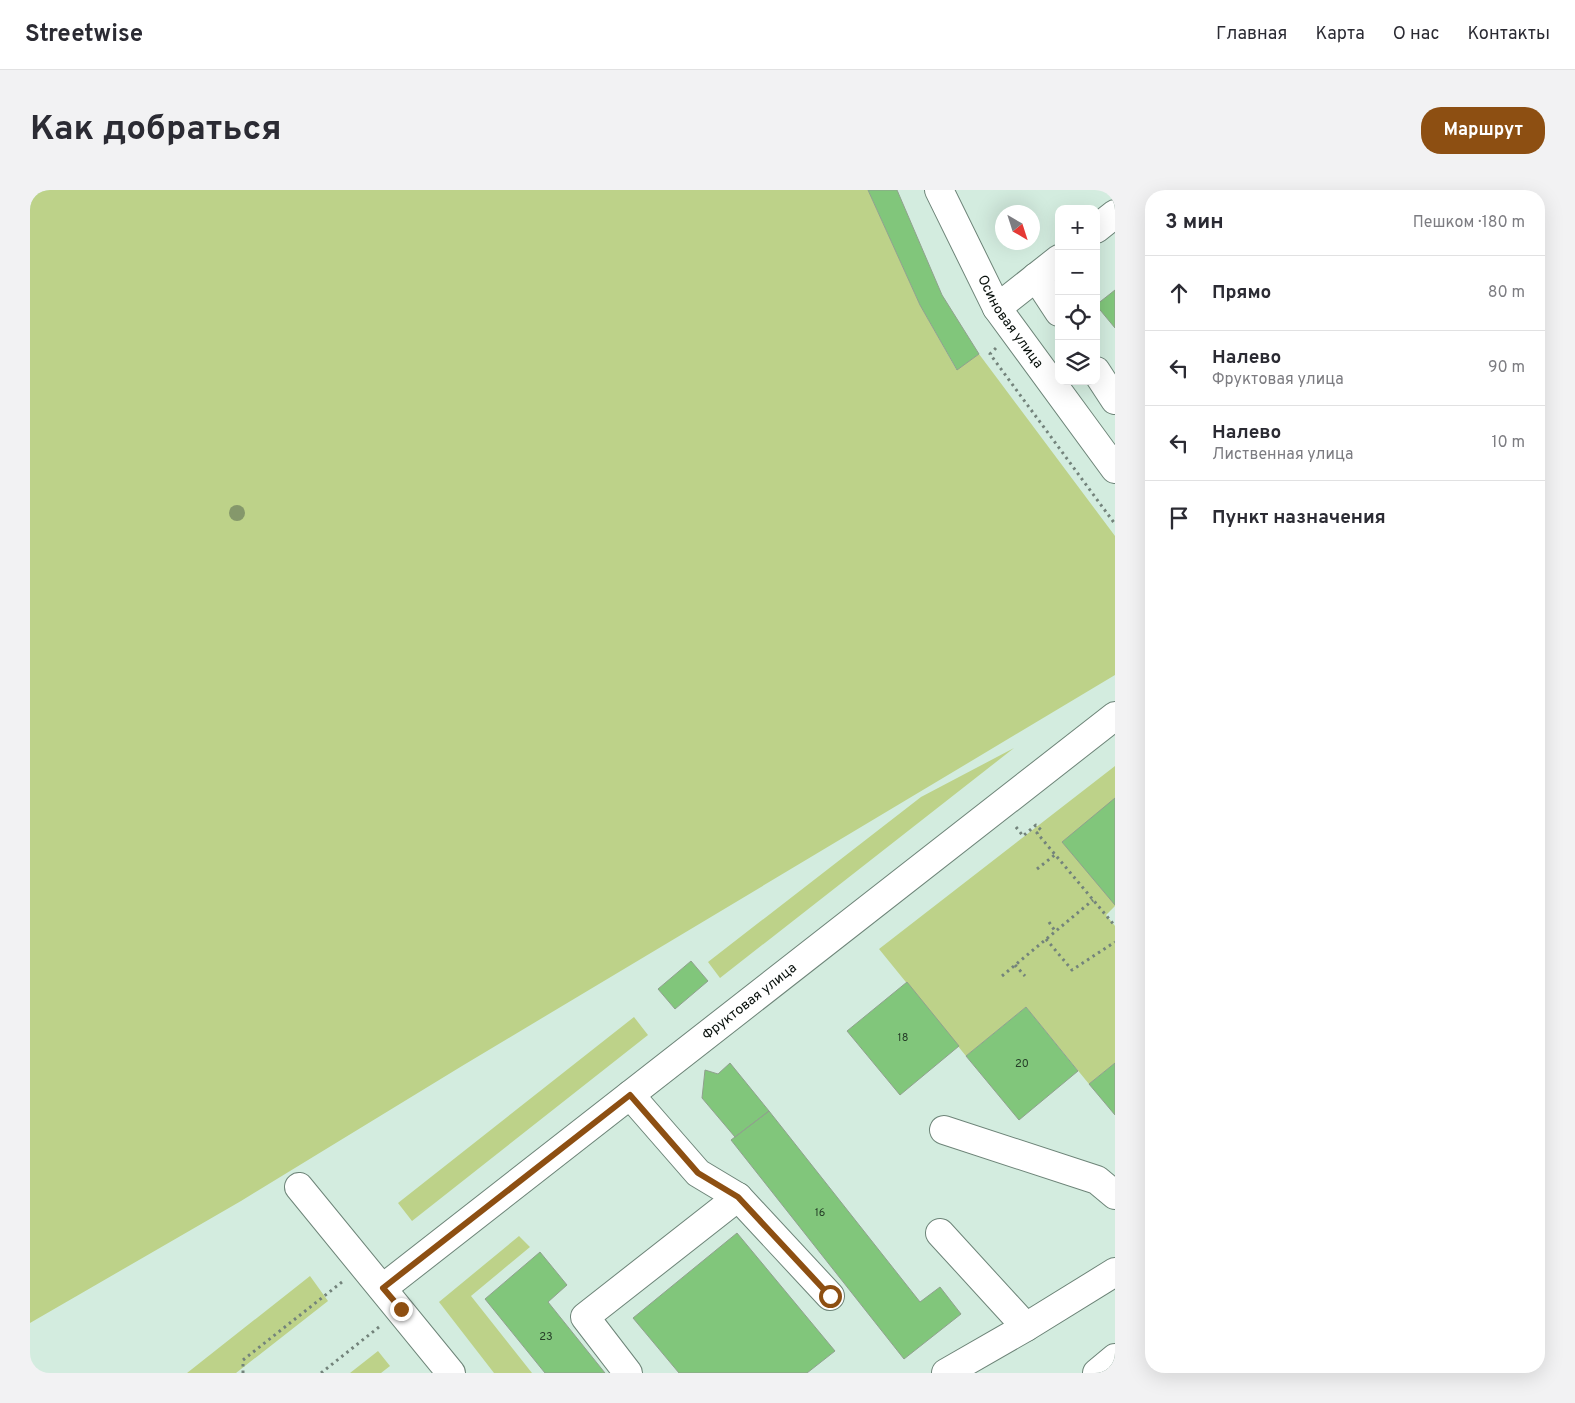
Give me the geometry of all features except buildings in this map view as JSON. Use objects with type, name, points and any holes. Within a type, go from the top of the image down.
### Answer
[{"type":"street","name":"Осиновая улица","points":[[940,190],[997,308],[1115,469]]},
{"type":"street","points":[[1100,226],[1115,214]]},
{"type":"street","points":[[997,308],[1055,262]]},
{"type":"street","points":[[1036,277],[1055,306]]},
{"type":"street","points":[[1100,377],[1115,400]]},
{"type":"street","name":"Фруктовая улица","points":[[383,1288],[1115,716]]},
{"type":"street","points":[[630,1095],[698,1173],[738,1197],[830,1296]]},
{"type":"street","points":[[944,1130],[1097,1180],[1115,1195]]},
{"type":"street","points":[[299,1187],[401,1309],[451,1373]]},
{"type":"street","points":[[628,1373],[584,1317],[738,1197]]},
{"type":"street","points":[[940,1234],[1026,1328]]},
{"type":"street","points":[[946,1373],[1026,1328],[1115,1272]]},
{"type":"street","points":[[1097,1373],[1115,1358]]},
{"type":"path","points":[[1013,330],[990,354],[1115,524]]},
{"type":"path","points":[[1015,827],[1023,836],[1036,825],[1041,830],[1037,833],[1115,926]]},
{"type":"path","points":[[1037,869],[1056,854]]},
{"type":"path","points":[[1002,976],[1093,900]]},
{"type":"path","points":[[1049,922],[1055,931]]},
{"type":"path","points":[[1046,939],[1072,970],[1115,942]]},
{"type":"path","points":[[1015,965],[1025,976]]},
{"type":"path","points":[[243,1373],[243,1360],[349,1277],[383,1288]]},
{"type":"path","points":[[322,1373],[401,1309]]},
{"type":"green space","points":[[30,190],[868,190],[920,305],[956,369],[979,354],[1115,536],[1115,675],[462,1066],[241,1201],[30,1323]]},
{"type":"green space","points":[[1014,748],[720,978],[708,962],[921,797]]},
{"type":"green space","points":[[1115,766],[1115,906],[1106,915],[1115,926],[1115,1063],[1089,1084],[1026,1007],[966,1056],[879,949]]},
{"type":"green space","points":[[634,1017],[648,1035],[412,1221],[398,1203]]},
{"type":"green space","points":[[519,1236],[530,1247],[471,1296],[532,1373],[494,1373],[439,1302]]},
{"type":"green space","points":[[310,1276],[328,1301],[236,1373],[187,1373]]},
{"type":"green space","points":[[378,1351],[390,1366],[381,1373],[350,1373]]},
{"type":"route","points":[[401,1309],[383,1288],[630,1095],[698,1173],[738,1197],[830,1296]]}]
